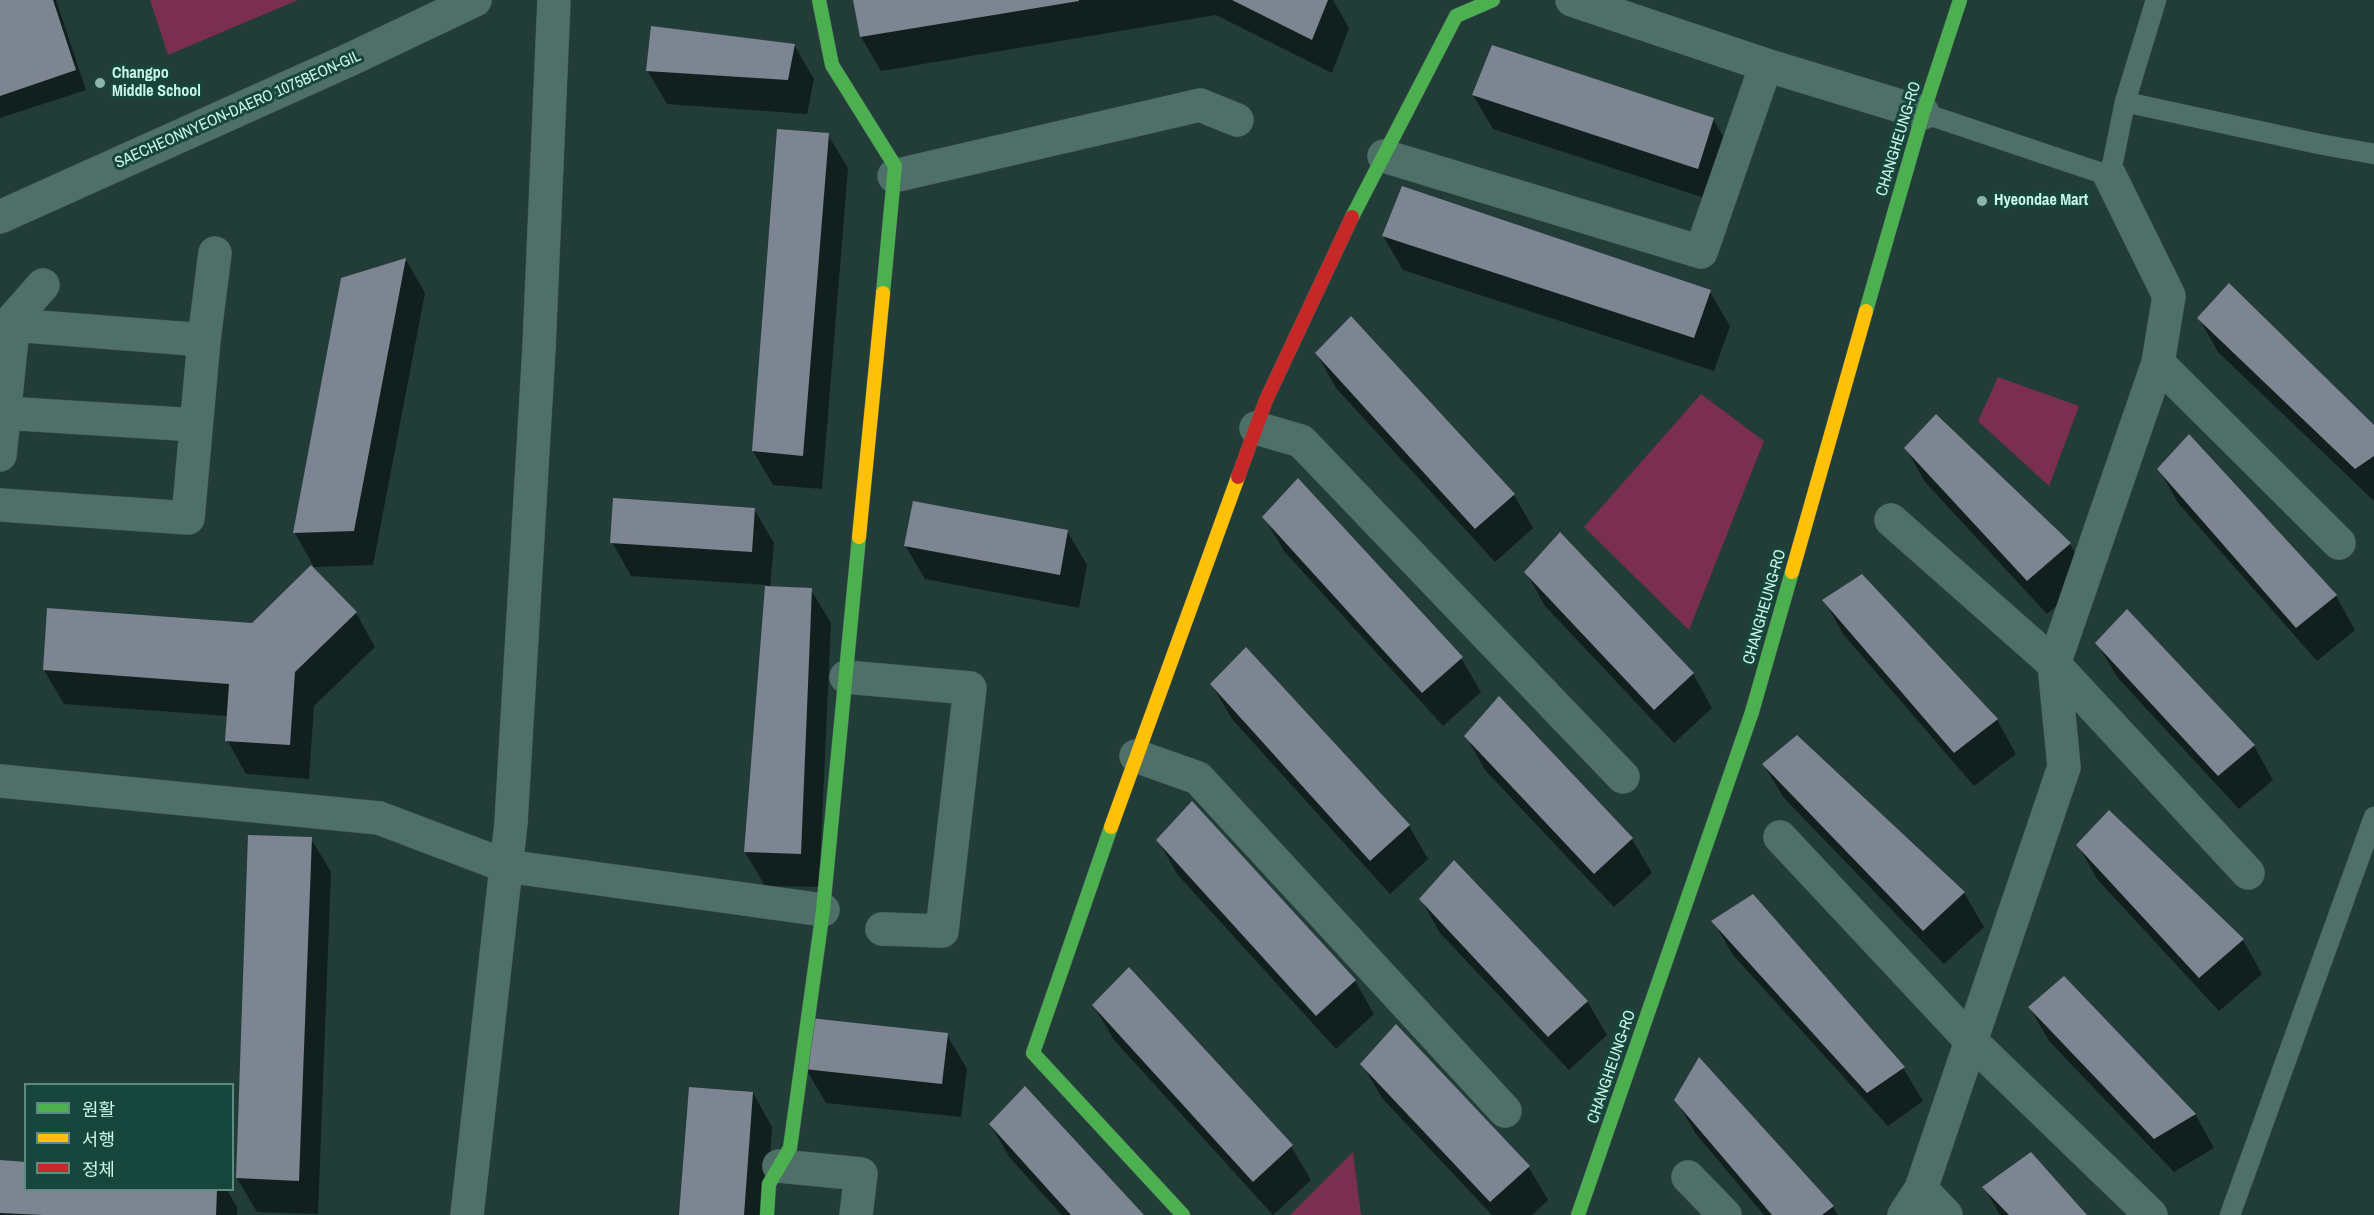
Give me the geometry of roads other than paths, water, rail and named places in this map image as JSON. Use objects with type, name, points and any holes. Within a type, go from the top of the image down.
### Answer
[{"type":"street","name":"SAECHEONNYEON-DAERO 1075BEON-GIL","points":[[0,217],[351,59],[475,0]]},
{"type":"street","points":[[466,1215],[511,823],[539,348],[554,0]]},
{"type":"street","points":[[767,1215],[769,1184],[790,1148],[823,910],[895,166],[832,65],[819,0]]},
{"type":"street","points":[[1183,1215],[1033,1053],[1136,756],[1266,400],[1383,156],[1456,16],[1493,0]]},
{"type":"street","points":[[1572,0],[1766,65],[1923,112]]},
{"type":"street","name":"CHANGHEUNG-RO","points":[[1578,1215],[1752,712],[1923,112],[1960,0]]},
{"type":"street","points":[[1383,156],[1701,252],[1766,65]]},
{"type":"street","points":[[894,176],[1200,105],[1237,120]]},
{"type":"street","points":[[1946,1215],[1912,1202],[1971,1041],[2064,767],[2054,664],[2158,363],[2169,296],[2110,176]]},
{"type":"street","points":[[0,505],[188,518],[204,340],[215,253]]},
{"type":"street","points":[[0,455],[14,318],[43,285]]},
{"type":"street","points":[[13,325],[204,340]]},
{"type":"street","points":[[2158,363],[2339,543]]},
{"type":"street","points":[[4,413],[196,425]]},
{"type":"street","points":[[1256,428],[1301,441],[1623,777]]},
{"type":"street","points":[[1891,520],[2054,664],[2248,873]]},
{"type":"street","points":[[846,677],[970,687],[942,931],[882,929]]},
{"type":"street","points":[[1136,756],[1198,778],[1505,1111]]},
{"type":"street","points":[[0,781],[379,818],[506,866],[823,910]]},
{"type":"street","points":[[1780,837],[1971,1041],[2151,1215]]},
{"type":"street","points":[[779,1166],[861,1174],[856,1215]]},
{"type":"street","points":[[1688,1177],[1725,1215]]},
{"type":"lane","points":[[1923,112],[2110,176],[2125,102],[2156,0]]},
{"type":"lane","points":[[2125,102],[2319,144],[2374,153]]},
{"type":"lane","points":[[2230,1215],[2374,817]]},
{"type":"place","name":"Changpo Middle School","points":[[100,83]]},
{"type":"place","name":"Hyeondae Mart","points":[[1982,201]]}]
